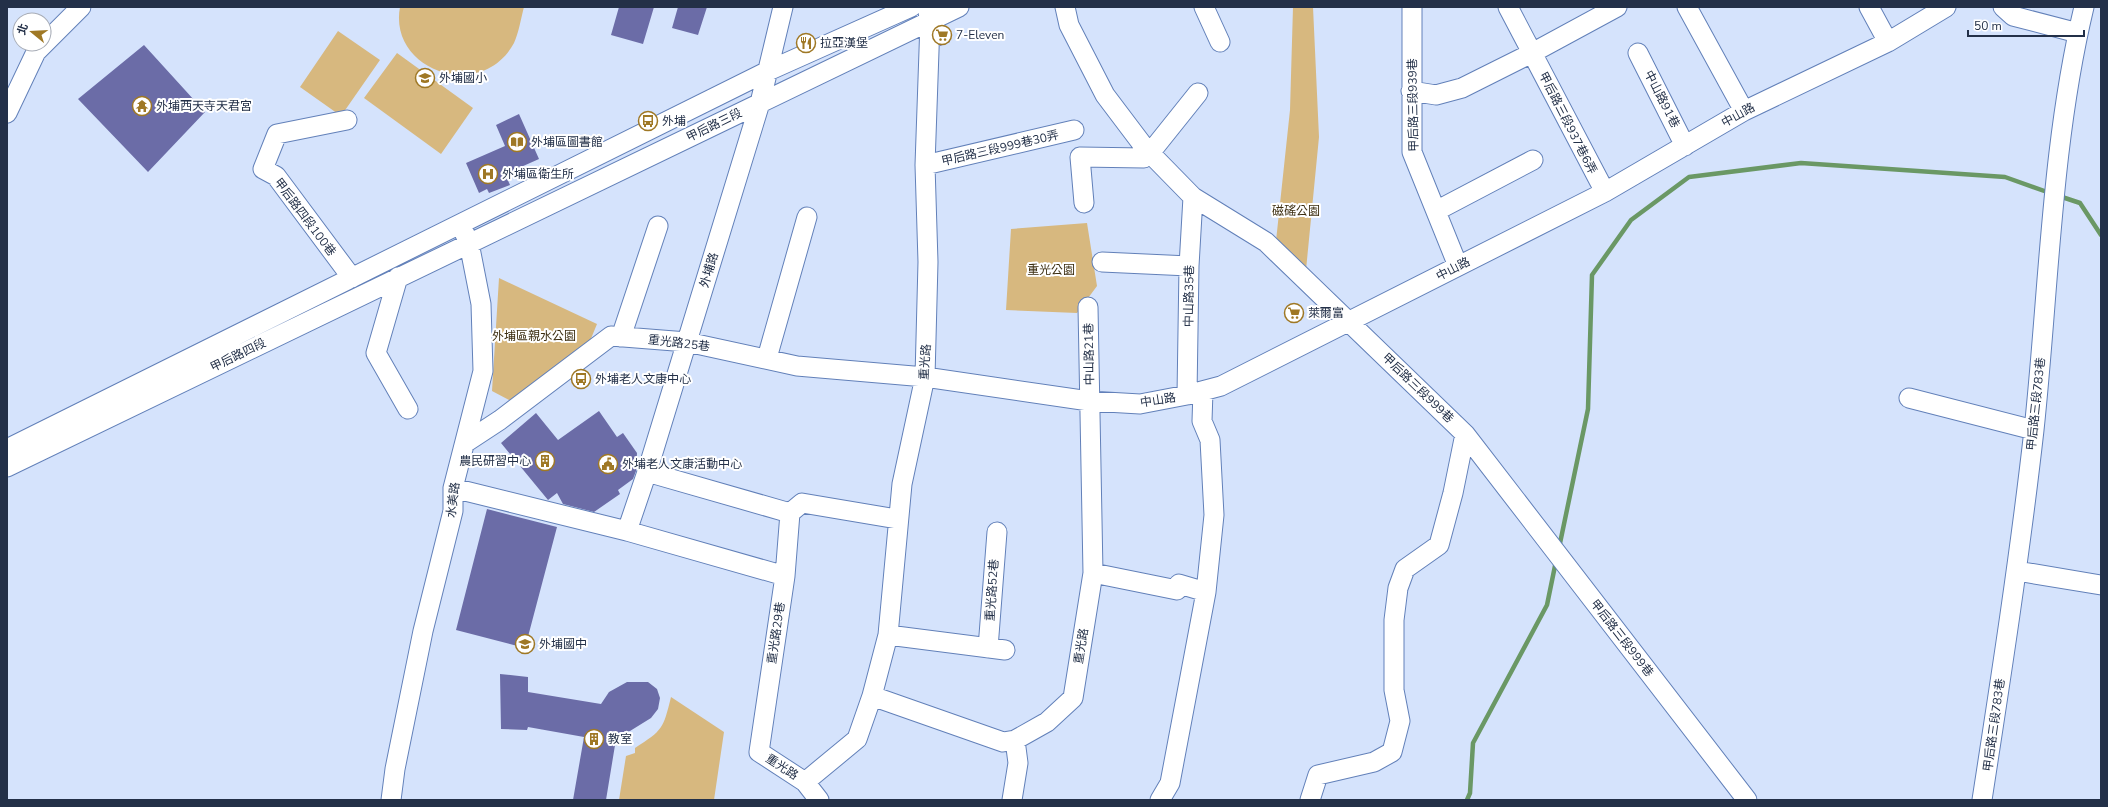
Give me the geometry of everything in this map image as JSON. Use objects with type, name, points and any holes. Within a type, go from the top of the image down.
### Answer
[{"type":"street","points":[[52,36],[81,7]]},
{"type":"street","name":"外埔路","points":[[627,531],[647,472],[760,103],[783,7]]},
{"type":"street","name":"甲后路三段","points":[[460,225],[768,71],[912,7]]},
{"type":"street","name":"甲后路三段","points":[[469,243],[760,103],[928,14],[959,7]]},
{"type":"street","name":"甲后路三段999巷","points":[[1065,7],[1069,25],[1105,95],[1150,153],[1194,197],[1266,242],[1465,434],[1747,800]]},
{"type":"street","points":[[1204,7],[1220,42]]},
{"type":"street","name":"甲后路三段939巷","points":[[1412,7],[1412,152],[1458,266]]},
{"type":"street","name":"甲后路三段937巷6弄","points":[[1508,7],[1605,192]]},
{"type":"street","points":[[1411,91],[1436,95],[1462,88],[1532,53],[1617,7]]},
{"type":"street","points":[[1687,7],[1744,111]]},
{"type":"street","points":[[1869,7],[1888,42]]},
{"type":"street","name":"中山路","points":[[926,377],[1089,401],[1140,404],[1221,386],[1605,192],[1744,111],[1888,42],[1946,7]]},
{"type":"street","points":[[2003,7],[2013,16],[2078,33]]},
{"type":"street","name":"甲后路三段783巷","points":[[1982,800],[2016,571],[2034,430],[2060,139],[2078,33],[2084,7]]},
{"type":"street","name":"重光路","points":[[805,782],[857,739],[872,696],[888,635],[897,519],[910,442],[926,377],[928,262],[925,165],[928,14]]},
{"type":"street","points":[[7,114],[36,52]]},
{"type":"street","name":"中山路91巷","points":[[1638,53],[1686,146]]},
{"type":"street","points":[[1084,203],[1080,157],[1144,158],[1150,153],[1198,93]]},
{"type":"street","name":"甲后路四段100巷","points":[[347,120],[277,134],[263,169],[276,176],[352,278]]},
{"type":"street","name":"甲后路三段999巷30弄","points":[[925,165],[1074,130]]},
{"type":"street","points":[[1436,211],[1533,160]]},
{"type":"street","name":"中山路35巷","points":[[1160,800],[1170,782],[1206,592],[1214,515],[1210,440],[1202,421],[1195,393],[1189,266],[1194,197]]},
{"type":"street","points":[[767,358],[807,217]]},
{"type":"street","name":"水美路","points":[[391,800],[395,769],[423,632],[453,511],[453,488],[483,371],[481,304],[469,243],[460,225]]},
{"type":"street","name":"甲后路四段","points":[[7,449],[460,225]]},
{"type":"street","points":[[621,336],[658,226]]},
{"type":"street","name":"甲后路四段","points":[[7,467],[469,243]]},
{"type":"street","points":[[1102,262],[1189,266]]},
{"type":"street","points":[[398,277],[376,353],[408,409]]},
{"type":"street","name":"中山路21巷","points":[[1088,307],[1089,401]]},
{"type":"street","name":"重光路25巷","points":[[465,443],[500,420],[611,336],[687,342],[767,358],[797,366],[926,377]]},
{"type":"street","points":[[1909,398],[2034,430]]},
{"type":"street","name":"重光路","points":[[1015,740],[1047,722],[1073,698],[1093,573],[1089,401]]},
{"type":"street","points":[[1310,800],[1318,775],[1374,762],[1392,752],[1400,721],[1394,690],[1394,620],[1398,588],[1405,569],[1439,545],[1454,493],[1465,434]]},
{"type":"street","points":[[647,472],[790,513],[802,503],[897,519]]},
{"type":"street","points":[[453,488],[627,531],[785,576]]},
{"type":"street","name":"重光路29巷","points":[[759,752],[785,576],[790,513]]},
{"type":"street","name":"重光路52巷","points":[[888,635],[996,649],[996,532]]},
{"type":"street","points":[[2016,571],[2101,585]]},
{"type":"street","points":[[1093,573],[1177,590],[1179,584],[1206,592]]},
{"type":"street","points":[[872,696],[1003,742],[1015,740],[1018,763],[1012,800]]},
{"type":"street","name":"重光路","points":[[759,752],[805,782],[819,800]]},
{"type":"green space","points":[[400,7],[524,7],[519,30],[514,43],[499,61],[481,72],[461,75],[440,72],[422,62],[408,48],[400,29]]},
{"type":"green space","name":"磁磘公園","points":[[1293,7],[1313,7],[1319,137],[1306,270],[1276,241],[1290,110]]},
{"type":"green space","points":[[338,31],[380,60],[341,116],[300,87]]},
{"type":"green space","points":[[397,53],[473,108],[441,154],[364,98]]},
{"type":"green space","name":"重光公園","points":[[1087,223],[1097,286],[1077,313],[1006,310],[1011,229]]},
{"type":"green space","name":"外埔區親水公園","points":[[499,278],[597,324],[590,341],[511,401],[492,391]]},
{"type":"green space","points":[[671,697],[724,732],[714,800],[619,800],[626,756],[635,753],[635,748],[657,732],[666,716]]},
{"type":"building","points":[[619,7],[654,7],[643,44],[611,35]]},
{"type":"building","points":[[678,7],[707,7],[698,35],[672,28]]},
{"type":"building","points":[[944,27],[950,42],[940,46],[941,28]]},
{"type":"building","name":"外埔西天寺天君宮","points":[[144,45],[205,112],[148,172],[78,99]]},
{"type":"building","points":[[519,114],[539,159],[505,174],[510,185],[489,193],[487,189],[479,193],[466,163],[505,146],[496,125]]},
{"type":"building","points":[[599,411],[617,437],[623,433],[637,453],[636,471],[633,479],[618,490],[620,494],[594,512],[563,504],[557,493],[548,500],[501,443],[536,413],[558,440]]},
{"type":"building","points":[[487,509],[557,527],[525,648],[456,630]]},
{"type":"building","name":"教室","points":[[500,674],[528,677],[528,692],[601,704],[609,692],[627,682],[648,682],[657,689],[660,698],[658,709],[651,718],[630,731],[617,733],[606,800],[573,800],[584,737],[528,727],[527,730],[501,729]]},
{"type":"waterway","points":[[1559,548],[1588,409],[1592,275],[1631,220],[1689,177],[1801,163],[2005,177],[2050,193]]},
{"type":"waterway","points":[[2059,196],[2080,203],[2101,235]]},
{"type":"waterway","points":[[1467,800],[1470,793],[1473,743],[1547,605],[1556,561]]},
{"type":"place","name":"7-Eleven","points":[[942,35]]},
{"type":"place","name":"拉亞漢堡","points":[[806,43]]},
{"type":"place","name":"外埔國小","points":[[425,78]]},
{"type":"place","name":"外埔西天寺天君宮","points":[[142,106]]},
{"type":"place","name":"外埔","points":[[648,121]]},
{"type":"place","name":"外埔區圖書館","points":[[517,142]]},
{"type":"place","name":"外埔區衛生所","points":[[488,174]]},
{"type":"place","name":"萊爾富","points":[[1294,313]]},
{"type":"place","name":"外埔老人文康中心","points":[[581,379]]},
{"type":"place","name":"農民研習中心","points":[[545,461]]},
{"type":"place","name":"外埔老人文康活動中心","points":[[608,464]]},
{"type":"place","name":"外埔國中","points":[[525,644]]},
{"type":"place","name":"教室","points":[[594,739]]}]
